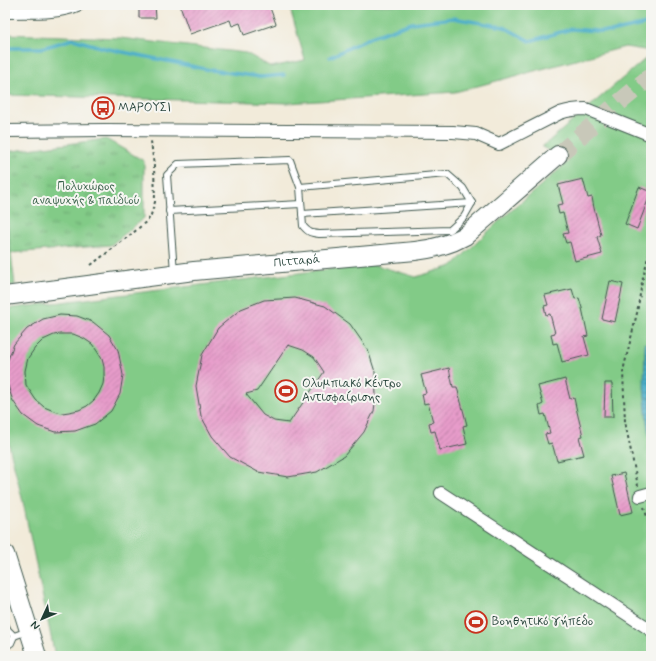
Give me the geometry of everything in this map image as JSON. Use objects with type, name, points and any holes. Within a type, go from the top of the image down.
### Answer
[{"type":"street","points":[[5,12],[23,8],[58,11],[77,5]]},
{"type":"street","points":[[5,131],[149,130],[453,132],[476,134],[500,144],[560,113],[570,110],[586,109],[651,135]]},
{"type":"street","name":"Πιτταρά","points":[[5,296],[194,271],[429,250],[455,242],[465,236],[558,155]]},
{"type":"street","points":[[441,493],[651,630]]},
{"type":"street","points":[[5,554],[21,633],[37,656]]},
{"type":"lane","points":[[174,274],[167,175],[178,164],[290,160],[300,187],[303,226],[312,233],[450,230],[464,217],[472,203]]},
{"type":"lane","points":[[300,187],[447,174],[464,188],[472,203]]},
{"type":"lane","points":[[302,214],[472,203]]},
{"type":"lane","points":[[170,211],[302,204]]},
{"type":"lane","points":[[5,624],[8,630],[21,633]]},
{"type":"lane","points":[[5,647],[21,633]]},
{"type":"path","points":[[91,265],[140,227],[148,220],[152,212],[155,202],[154,166],[149,130]]},
{"type":"path","points":[[651,249],[623,371],[625,422],[634,469],[645,494],[651,529]]},
{"type":"green space","points":[[289,5],[651,5],[651,51],[625,47],[455,92],[288,103],[5,95],[5,34],[120,38],[246,53],[271,67],[305,60]]},
{"type":"green space","points":[[651,54],[651,656],[55,656],[23,502],[5,429],[5,309],[372,264],[416,277],[452,266],[498,222],[569,161],[542,147]]},
{"type":"green space","name":"Πολυχώρος αναψυχής & παιδιού","points":[[106,139],[144,161],[144,218],[111,245],[11,253],[5,207],[5,152]]},
{"type":"green space","points":[[5,207],[15,285],[5,285]]},
{"type":"water","points":[[645,343],[651,343],[651,447],[644,387]]},
{"type":"building","points":[[139,5],[155,5],[156,18],[139,18]]},
{"type":"building","points":[[180,5],[269,5],[276,24],[244,35],[240,23],[232,26],[230,20],[190,34]]},
{"type":"building","points":[[583,179],[588,198],[592,197],[601,235],[597,237],[602,254],[575,261],[570,242],[566,243],[563,234],[568,233],[563,213],[559,214],[557,205],[563,204],[558,185]]},
{"type":"building","points":[[639,187],[651,192],[637,229],[625,224]]},
{"type":"building","points":[[610,281],[623,284],[615,322],[602,319]]},
{"type":"building","points":[[572,289],[575,299],[579,298],[582,308],[588,336],[584,337],[589,355],[562,362],[557,343],[553,344],[551,334],[555,333],[550,314],[546,315],[544,306],[548,305],[545,295]]},
{"type":"building","name":"Ολυμπιακό Κέντρο Αντισφαίρισης","points":[[295,298],[325,306],[350,324],[368,350],[375,372],[376,396],[374,411],[364,432],[344,456],[317,472],[288,477],[258,472],[230,457],[212,436],[201,416],[196,386],[202,355],[218,328],[241,309],[264,300]],"holes":[[[288,345],[303,350],[314,357],[324,372],[289,423],[274,421],[263,415],[246,394],[257,391]]]},
{"type":"building","points":[[60,315],[77,316],[93,322],[109,335],[118,350],[123,375],[120,394],[111,411],[95,424],[75,431],[55,432],[38,426],[23,415],[13,401],[7,383],[7,362],[14,344],[27,329],[43,319]],"holes":[[[73,334],[92,344],[102,359],[104,367],[103,384],[94,400],[87,406],[79,410],[62,413],[44,407],[36,400],[26,385],[25,371],[28,358],[43,340],[54,335]]]},
{"type":"building","points":[[449,368],[453,387],[457,387],[467,425],[463,426],[467,444],[440,450],[435,431],[431,432],[429,423],[433,422],[428,403],[424,404],[422,394],[426,393],[421,375]]},
{"type":"building","points":[[565,379],[570,399],[574,398],[583,436],[579,437],[584,455],[557,461],[552,443],[548,444],[545,434],[550,433],[545,414],[541,415],[539,406],[543,404],[538,386]]},
{"type":"building","points":[[605,383],[612,383],[613,417],[604,417]]},
{"type":"building","points":[[624,473],[633,512],[620,515],[611,476]]},
{"type":"waterway","points":[[330,57],[371,37],[412,23],[453,18],[504,27],[530,41],[571,29],[611,32],[651,23]]},
{"type":"waterway","points":[[5,48],[42,48],[73,39],[104,48],[210,70],[261,77],[284,75]]},
{"type":"tunnel","points":[[558,155],[651,76]]},
{"type":"place","name":"ΜΑΡΟΥΣΙ","points":[[103,108]]},
{"type":"place","name":"Ολυμπιακό Κέντρο Αντισφαίρισης","points":[[286,391]]},
{"type":"place","name":"Βοηθητικό γήπεδο","points":[[476,622]]}]
